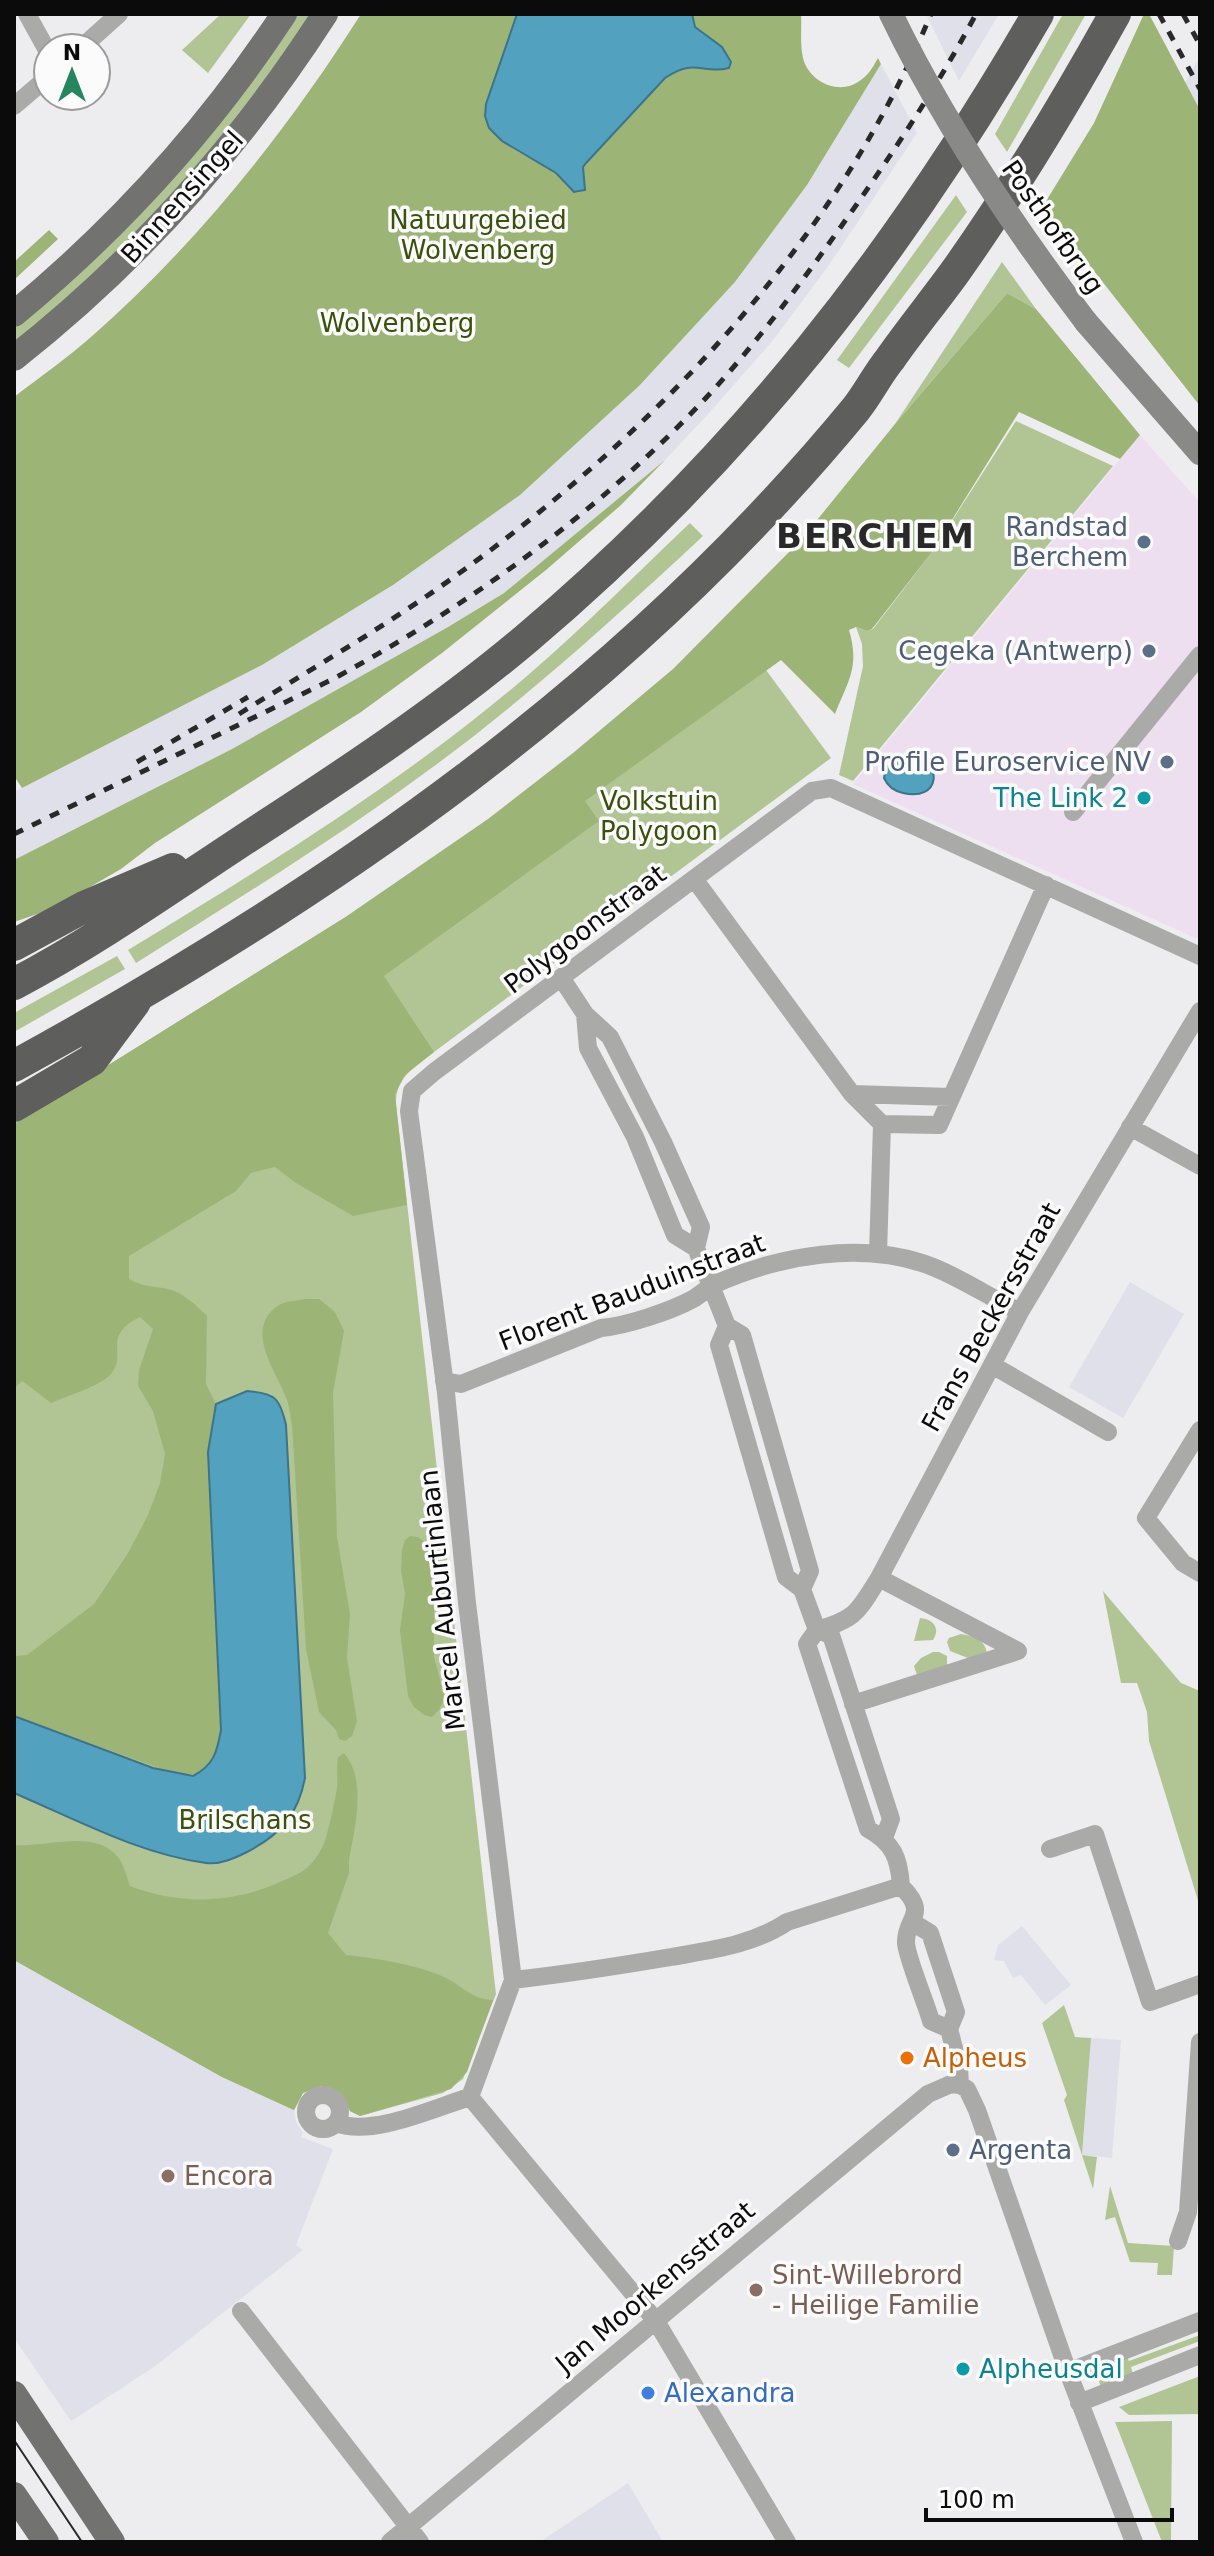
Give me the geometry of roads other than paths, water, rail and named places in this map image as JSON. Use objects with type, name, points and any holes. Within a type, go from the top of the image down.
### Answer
[{"type":"highway","points":[[14,984],[118,923],[350,771],[526,639],[697,479],[795,371],[887,251],[981,112],[1038,14]]},
{"type":"highway","points":[[14,1066],[278,911],[412,821],[563,704],[718,561],[858,406],[951,278],[1040,144],[1115,14]]},
{"type":"highway","points":[[14,945],[84,907],[246,839]]},
{"type":"highway","points":[[14,1106],[92,1060],[142,992]]},
{"type":"main road","name":"Binnensingel","points":[[14,314],[93,244],[166,169],[222,100],[284,14]]},
{"type":"main road","name":"Binnensingel","points":[[14,358],[89,295],[173,212],[246,126],[325,14]]},
{"type":"main road","points":[[14,2394],[112,2542]]},
{"type":"main road","points":[[14,2495],[46,2542]]},
{"type":"street","points":[[27,14],[37,32]]},
{"type":"street","points":[[99,32],[119,14]]},
{"type":"street","name":"Posthofbrug","points":[[891,14],[935,100],[1028,245],[1086,322],[1200,453]]},
{"type":"street","points":[[14,106],[32,91]]},
{"type":"street","points":[[1073,812],[1200,655]]},
{"type":"street","name":"Polygoonstraat","points":[[412,1091],[812,791],[831,788],[1046,885]]},
{"type":"street","points":[[695,880],[852,1094],[882,1124],[939,1125],[1046,885],[1200,956]]},
{"type":"street","points":[[562,979],[585,1014],[610,1037],[682,1179],[701,1227],[696,1248],[727,1326],[742,1335],[810,1571],[802,1589]]},
{"type":"street","name":"Frans Beckersstraat","points":[[817,1630],[841,1623],[856,1614],[879,1578],[1020,1312],[1200,1011]]},
{"type":"street","points":[[585,1014],[588,1048],[635,1137],[639,1154],[675,1235],[696,1248]]},
{"type":"street","name":"Marcel Auburtinlaan","points":[[412,1091],[409,1111],[444,1381],[513,1980],[470,2097]]},
{"type":"street","points":[[852,1094],[951,1097]]},
{"type":"street","points":[[878,1254],[882,1124]]},
{"type":"street","points":[[1130,1127],[1200,1166]]},
{"type":"street","name":"Florent Bauduinstraat","points":[[444,1381],[461,1384],[601,1328],[619,1326],[693,1300],[711,1286],[773,1265],[821,1254],[878,1254],[932,1267],[1020,1312]]},
{"type":"street","points":[[727,1326],[719,1345],[786,1577],[802,1589],[817,1630]]},
{"type":"street","points":[[992,1365],[1108,1432]]},
{"type":"street","points":[[1200,1430],[1146,1518],[1183,1563],[1200,1573]]},
{"type":"street","points":[[853,1704],[1018,1651],[879,1578]]},
{"type":"street","points":[[817,1630],[831,1635],[891,1819],[884,1838]]},
{"type":"street","points":[[817,1630],[807,1644],[868,1829],[892,1846],[901,1886],[911,1896],[915,1909],[906,1942],[931,2021],[949,2029]]},
{"type":"street","points":[[1050,1849],[1095,1834],[1150,2002],[1199,1989]]},
{"type":"street","points":[[513,1980],[615,1968],[725,1947],[773,1932],[787,1922],[901,1886]]},
{"type":"street","points":[[912,1922],[930,1933],[956,2012],[949,2029],[959,2067],[960,2085],[967,2089],[977,2110],[1079,2403],[1134,2542]]},
{"type":"street","points":[[1178,2241],[1188,2212],[1200,2042]]},
{"type":"street","name":"Jan Moorkensstraat","points":[[390,2542],[928,2094],[951,2084],[960,2085]]},
{"type":"street","points":[[336,2123],[348,2128],[380,2125],[470,2097],[656,2321],[787,2542]]},
{"type":"street","points":[[241,2311],[420,2542]]},
{"type":"street","points":[[1068,2372],[1200,2321]]},
{"type":"street","points":[[1079,2403],[1200,2355]]},
{"type":"water","points":[[517,14],[692,14],[695,27],[722,47],[731,62],[729,68],[691,67],[665,78],[583,167],[585,190],[574,192],[556,173],[502,141],[489,128],[485,116],[486,104]]},
{"type":"water","points":[[910,755],[921,759],[933,772],[934,780],[925,792],[915,794],[894,790],[884,778],[892,762]]},
{"type":"water","points":[[247,1391],[264,1393],[275,1399],[286,1425],[305,1778],[298,1803],[278,1831],[238,1857],[206,1863],[132,1844],[14,1793],[14,1716],[153,1768],[193,1776],[210,1762],[221,1730],[208,1452],[216,1404]]},
{"type":"tram line","points":[[14,2440],[82,2542]]},
{"type":"railway","points":[[239,714],[454,577],[600,461],[668,396],[732,328],[791,255],[845,178],[891,98],[931,14]]},
{"type":"railway","points":[[14,834],[333,679],[483,588],[576,519],[663,442],[704,400],[784,305],[904,134],[976,14]]},
{"type":"railway","points":[[1159,14],[1200,89]]},
{"type":"railway","points":[[1183,14],[1200,45]]},
{"type":"railway","points":[[137,762],[248,697]]},
{"type":"place","name":"Randstad Berchem","points":[[1144,542]]},
{"type":"place","name":"Cegeka (Antwerp)","points":[[1149,651]]},
{"type":"place","name":"Profile Euroservice NV","points":[[1167,762]]},
{"type":"place","name":"The Link 2","points":[[1144,798]]},
{"type":"place","name":"Alpheus","points":[[907,2058]]},
{"type":"place","name":"Argenta","points":[[953,2150]]},
{"type":"place","name":"Encora","points":[[168,2176]]},
{"type":"place","name":"Sint-Willebrord - Heilige Familie","points":[[756,2290]]},
{"type":"place","name":"Alpheusdal","points":[[963,2369]]},
{"type":"place","name":"Alexandra","points":[[648,2393]]},
{"type":"district","name":"BERCHEM","points":[[876,536]]},
{"type":"park label","name":"Natuurgebied Wolvenberg","points":[[478,235]]},
{"type":"park label","name":"Wolvenberg","points":[[397,323]]},
{"type":"park label","name":"Volkstuin Polygoon","points":[[659,816]]},
{"type":"park label","name":"Brilschans","points":[[245,1820]]}]
